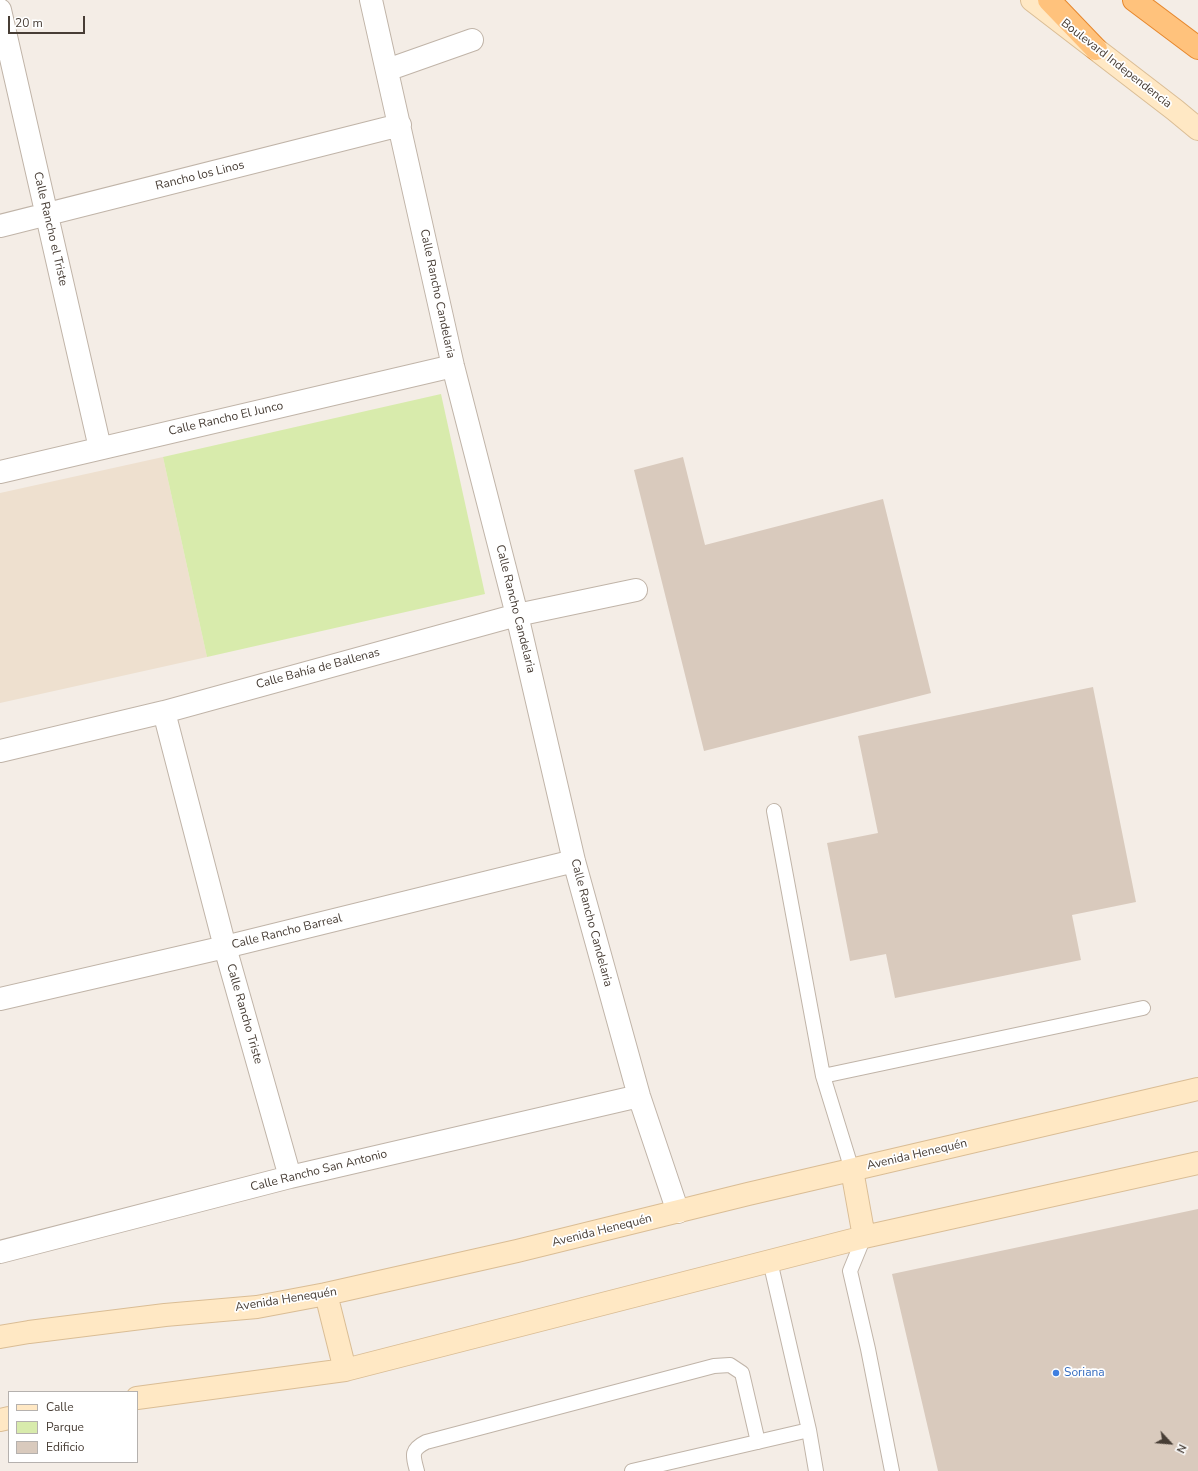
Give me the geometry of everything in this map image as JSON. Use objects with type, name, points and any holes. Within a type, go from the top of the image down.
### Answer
[{"type":"highway","points":[[1049,0],[1096,49]]},
{"type":"highway","points":[[1134,0],[1198,48]]},
{"type":"main road","name":"Boulevard Independencia","points":[[1032,0],[1198,129]]},
{"type":"main road","name":"Avenida Henequén","points":[[0,1337],[165,1315],[257,1307],[326,1294],[517,1251],[852,1170],[1198,1089]]},
{"type":"main road","points":[[138,1398],[346,1370],[864,1236],[1198,1163]]},
{"type":"main road","points":[[852,1170],[864,1236]]},
{"type":"main road","points":[[326,1294],[346,1370]]},
{"type":"street","name":"Calle Rancho Candelaria","points":[[371,0],[453,366],[518,615],[574,861],[639,1096],[678,1212]]},
{"type":"street","name":"Calle Rancho el Triste","points":[[0,10],[100,448]]},
{"type":"street","points":[[387,70],[472,40]]},
{"type":"street","name":"Rancho los Linos","points":[[0,226],[400,125]]},
{"type":"street","name":"Calle Rancho El Junco","points":[[0,472],[453,366]]},
{"type":"street","name":"Calle Bahía de Ballenas","points":[[0,751],[164,712],[518,615],[636,590]]},
{"type":"street","name":"Calle Rancho Triste","points":[[164,712],[225,947],[290,1177]]},
{"type":"street","name":"Calle Rancho Barreal","points":[[0,999],[225,947],[574,861]]},
{"type":"street","name":"Calle Rancho San Antonio","points":[[0,1252],[290,1177],[639,1096]]},
{"type":"lane","points":[[774,811],[823,1076],[852,1170]]},
{"type":"lane","points":[[823,1076],[1143,1008]]},
{"type":"lane","points":[[864,1236],[850,1272],[868,1350],[892,1471]]},
{"type":"lane","points":[[770,1261],[809,1430],[816,1471]]},
{"type":"lane","points":[[417,1471],[413,1456],[419,1445],[426,1442],[714,1366],[730,1365],[742,1373],[758,1442]]},
{"type":"lane","points":[[632,1471],[809,1430]]},
{"type":"shaded area","points":[[163,457],[207,657],[0,703],[0,493]]},
{"type":"green space","points":[[441,394],[485,594],[207,657],[163,457]]},
{"type":"building","points":[[683,457],[705,545],[883,499],[931,693],[704,751],[634,470]]},
{"type":"building","points":[[1093,687],[1136,902],[1072,915],[1081,960],[895,998],[886,954],[850,961],[827,843],[878,833],[858,736]]},
{"type":"building","name":"Soriana","points":[[1198,1209],[1198,1471],[938,1471],[892,1274]]},
{"type":"place","name":"Soriana","points":[[1056,1373]]}]
